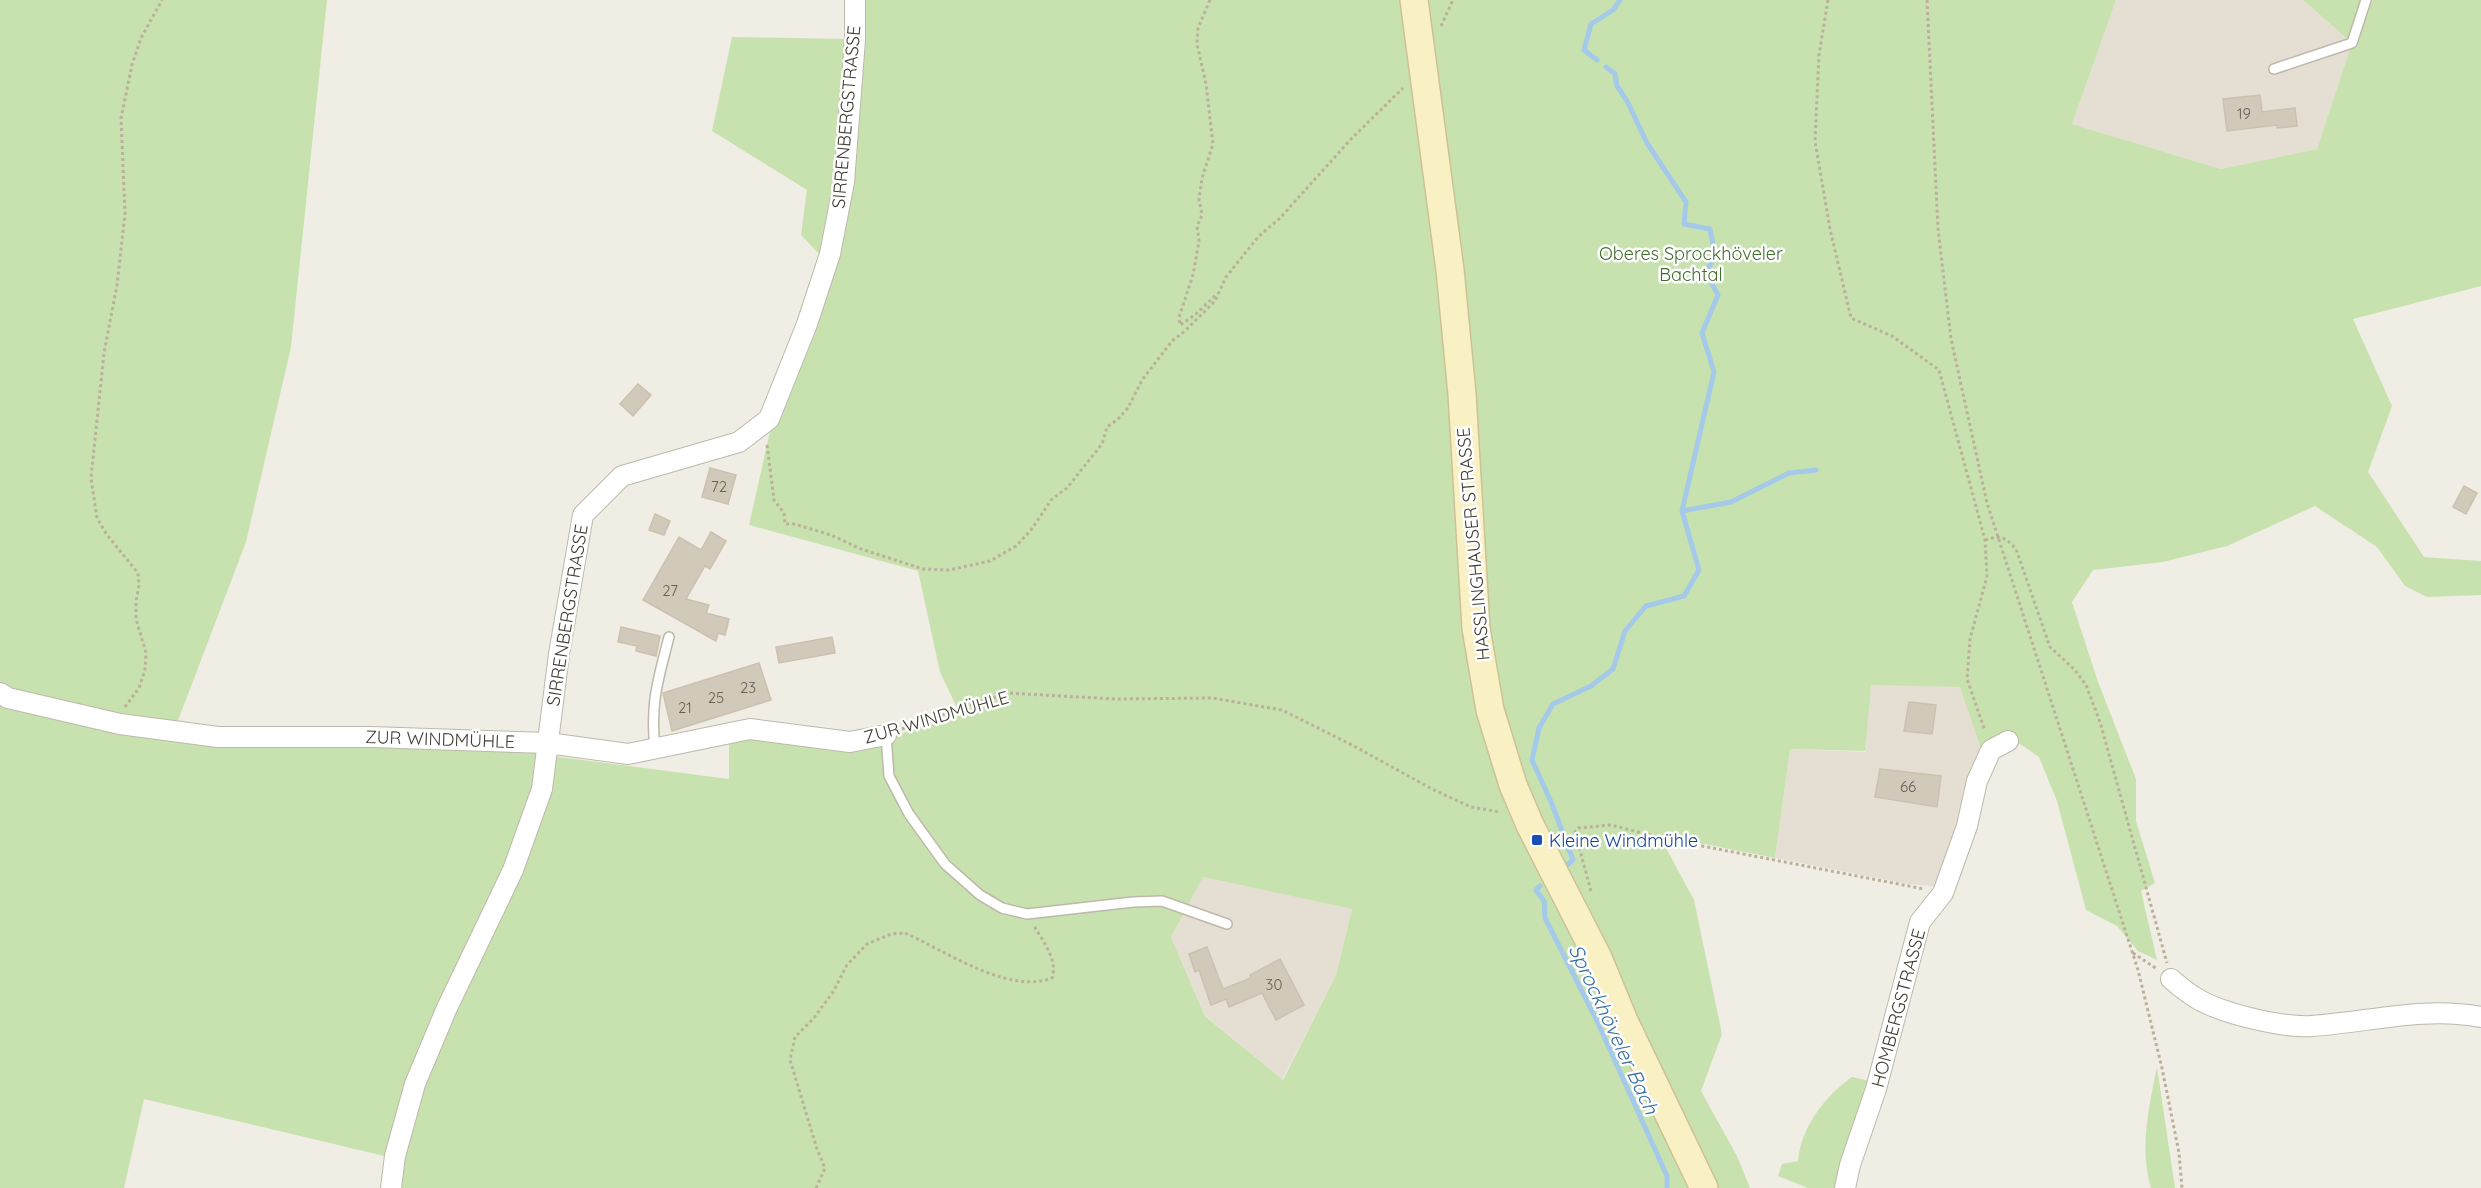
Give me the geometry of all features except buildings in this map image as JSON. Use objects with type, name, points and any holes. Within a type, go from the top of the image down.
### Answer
[{"type":"main road","name":"HASSLINGHAUSER STRASSE","points":[[1414,0],[1450,270],[1462,394],[1476,628],[1490,710],[1513,785],[1530,825],[1598,958],[1624,1021],[1704,1188]]},
{"type":"street","name":"SIRRENBERGSTRASSE","points":[[391,1188],[395,1156],[415,1084],[446,1011],[513,870],[542,789],[559,654],[583,515],[622,476],[739,442],[769,419],[807,324],[832,244],[844,182],[855,40],[855,0]]},
{"type":"street","name":"ZUR WINDMÜHLE","points":[[0,693],[8,698],[120,723],[218,737],[371,737],[548,742],[628,754],[750,729],[850,742],[886,735]]},
{"type":"street","name":"HOMBERGSTRASSE","points":[[1845,1188],[1850,1165],[1876,1089],[1920,922],[1943,893],[1967,826],[1977,781],[1999,746]]},
{"type":"street","points":[[2171,979],[2193,997],[2217,1008],[2259,1020],[2310,1026],[2429,1012],[2455,1012],[2481,1017]]},
{"type":"lane","points":[[2274,69],[2352,43],[2366,0]]},
{"type":"lane","points":[[655,749],[652,718],[654,696],[669,637]]},
{"type":"lane","points":[[886,735],[889,776],[909,814],[945,864],[980,896],[1002,908],[1027,914],[1111,904],[1162,901],[1227,924]]},
{"type":"path","points":[[120,723],[127,702],[139,688],[145,670],[146,653],[136,620],[136,602],[140,585],[138,573],[107,535],[98,518],[91,478],[104,353],[117,285],[125,214],[121,117],[132,65],[141,38],[162,0]]},
{"type":"path","points":[[1210,0],[1198,28],[1197,44],[1206,84],[1213,144],[1202,178],[1199,199],[1202,215],[1197,226],[1199,242],[1179,317],[1180,325],[1208,304],[1221,289]]},
{"type":"path","points":[[1828,0],[1819,55],[1815,141],[1830,229],[1851,318],[1892,336],[1939,370],[1985,540],[1986,576],[1970,639],[1967,679],[1999,746]]},
{"type":"path","points":[[1927,0],[1938,229],[1951,339],[1987,503],[2133,953],[2162,1068],[2179,1153],[2182,1188]]},
{"type":"path","points":[[769,419],[767,450],[770,477],[774,500],[784,513],[785,524],[794,524],[831,535],[861,549],[923,569],[949,570],[990,561],[1016,546],[1031,530],[1052,499],[1067,488],[1102,444],[1107,427],[1128,408],[1134,393],[1162,352],[1215,301],[1226,277],[1258,237],[1280,218],[1352,138],[1405,87]]},
{"type":"path","points":[[1985,540],[1999,536],[2007,539],[2016,549],[2050,648],[2074,670],[2086,685],[2100,722],[2171,979]]},
{"type":"path","name":"ZUR WINDMÜHLE","points":[[886,735],[1007,693],[1115,699],[1212,698],[1282,710],[1470,807],[1500,812],[1530,825]]},
{"type":"path","points":[[1593,900],[1575,832],[1578,828],[1611,825],[1666,840],[1943,893]]},
{"type":"path","points":[[816,1188],[825,1168],[790,1060],[795,1037],[813,1019],[833,992],[847,965],[867,944],[891,934],[904,933],[994,975],[1017,980],[1044,981],[1052,978],[1055,969],[1027,914]]},
{"type":"path","points":[[2133,953],[2171,979]]},
{"type":"shaded area","points":[[2116,0],[2303,0],[2352,43],[2317,149],[2221,169],[2072,124]]},
{"type":"shaded area","points":[[1870,684],[1961,687],[1981,749],[1942,887],[1908,884],[1775,858],[1790,749],[1865,752]]},
{"type":"shaded area","points":[[1203,877],[1352,909],[1336,975],[1282,1080],[1205,1015],[1171,937]]},
{"type":"green space","name":"Oberes Sprockhöveler Bachtal","points":[[0,0],[327,0],[291,347],[246,542],[174,731],[523,750],[559,757],[729,779],[729,739],[749,733],[861,749],[959,712],[940,672],[918,571],[749,525],[773,418],[835,258],[859,0],[2116,0],[2072,124],[2221,169],[2317,149],[2352,43],[2303,0],[2481,0],[2481,286],[2353,319],[2392,406],[2368,472],[2424,557],[2481,561],[2481,595],[2427,597],[2405,586],[2377,547],[2315,506],[2227,546],[2163,562],[2093,570],[2072,602],[2098,682],[2136,779],[2136,821],[2155,883],[2141,891],[2157,960],[2138,951],[2117,926],[2086,910],[2057,801],[2039,757],[2020,744],[1993,760],[1981,749],[1960,687],[1871,685],[1865,751],[1790,749],[1775,858],[1659,835],[1694,900],[1722,1034],[1701,1091],[1737,1156],[1750,1188],[398,1188],[401,1160],[144,1099],[124,1188],[0,1188]],"holes":[[[1203,877],[1352,909],[1336,975],[1283,1080],[1205,1016],[1171,937]]]},
{"type":"green space","points":[[732,37],[849,39],[839,182],[820,255],[801,235],[807,190],[712,131]]},
{"type":"green space","points":[[2157,1067],[2175,1188],[2151,1188],[2147,1173],[2146,1128]]},
{"type":"green space","points":[[1852,1077],[1874,1082],[1841,1188],[1808,1188],[1778,1176],[1782,1164],[1798,1161],[1804,1136],[1816,1113],[1833,1093]]},
{"type":"waterway","name":"Sprockhöveler Bach","points":[[1597,60],[1584,50],[1591,24],[1613,10],[1620,0]]},
{"type":"waterway","name":"Sprockhöveler Bach","points":[[1567,865],[1573,860],[1552,804],[1532,760],[1539,728],[1553,704],[1591,686],[1613,669],[1625,631],[1646,606],[1684,596],[1699,570],[1682,511],[1714,372],[1702,333],[1718,295],[1706,273],[1715,255],[1710,229],[1684,224],[1686,202],[1647,143],[1627,101],[1617,86],[1615,74],[1606,67]]},
{"type":"waterway","points":[[1682,511],[1731,502],[1789,473],[1816,470]]},
{"type":"waterway","name":"Sprockhöveler Bach","points":[[1540,886],[1536,890],[1544,901],[1545,918],[1597,1021],[1667,1176],[1667,1188]]},
{"type":"place","name":"Kleine Windmühle","points":[[1537,840]]}]
